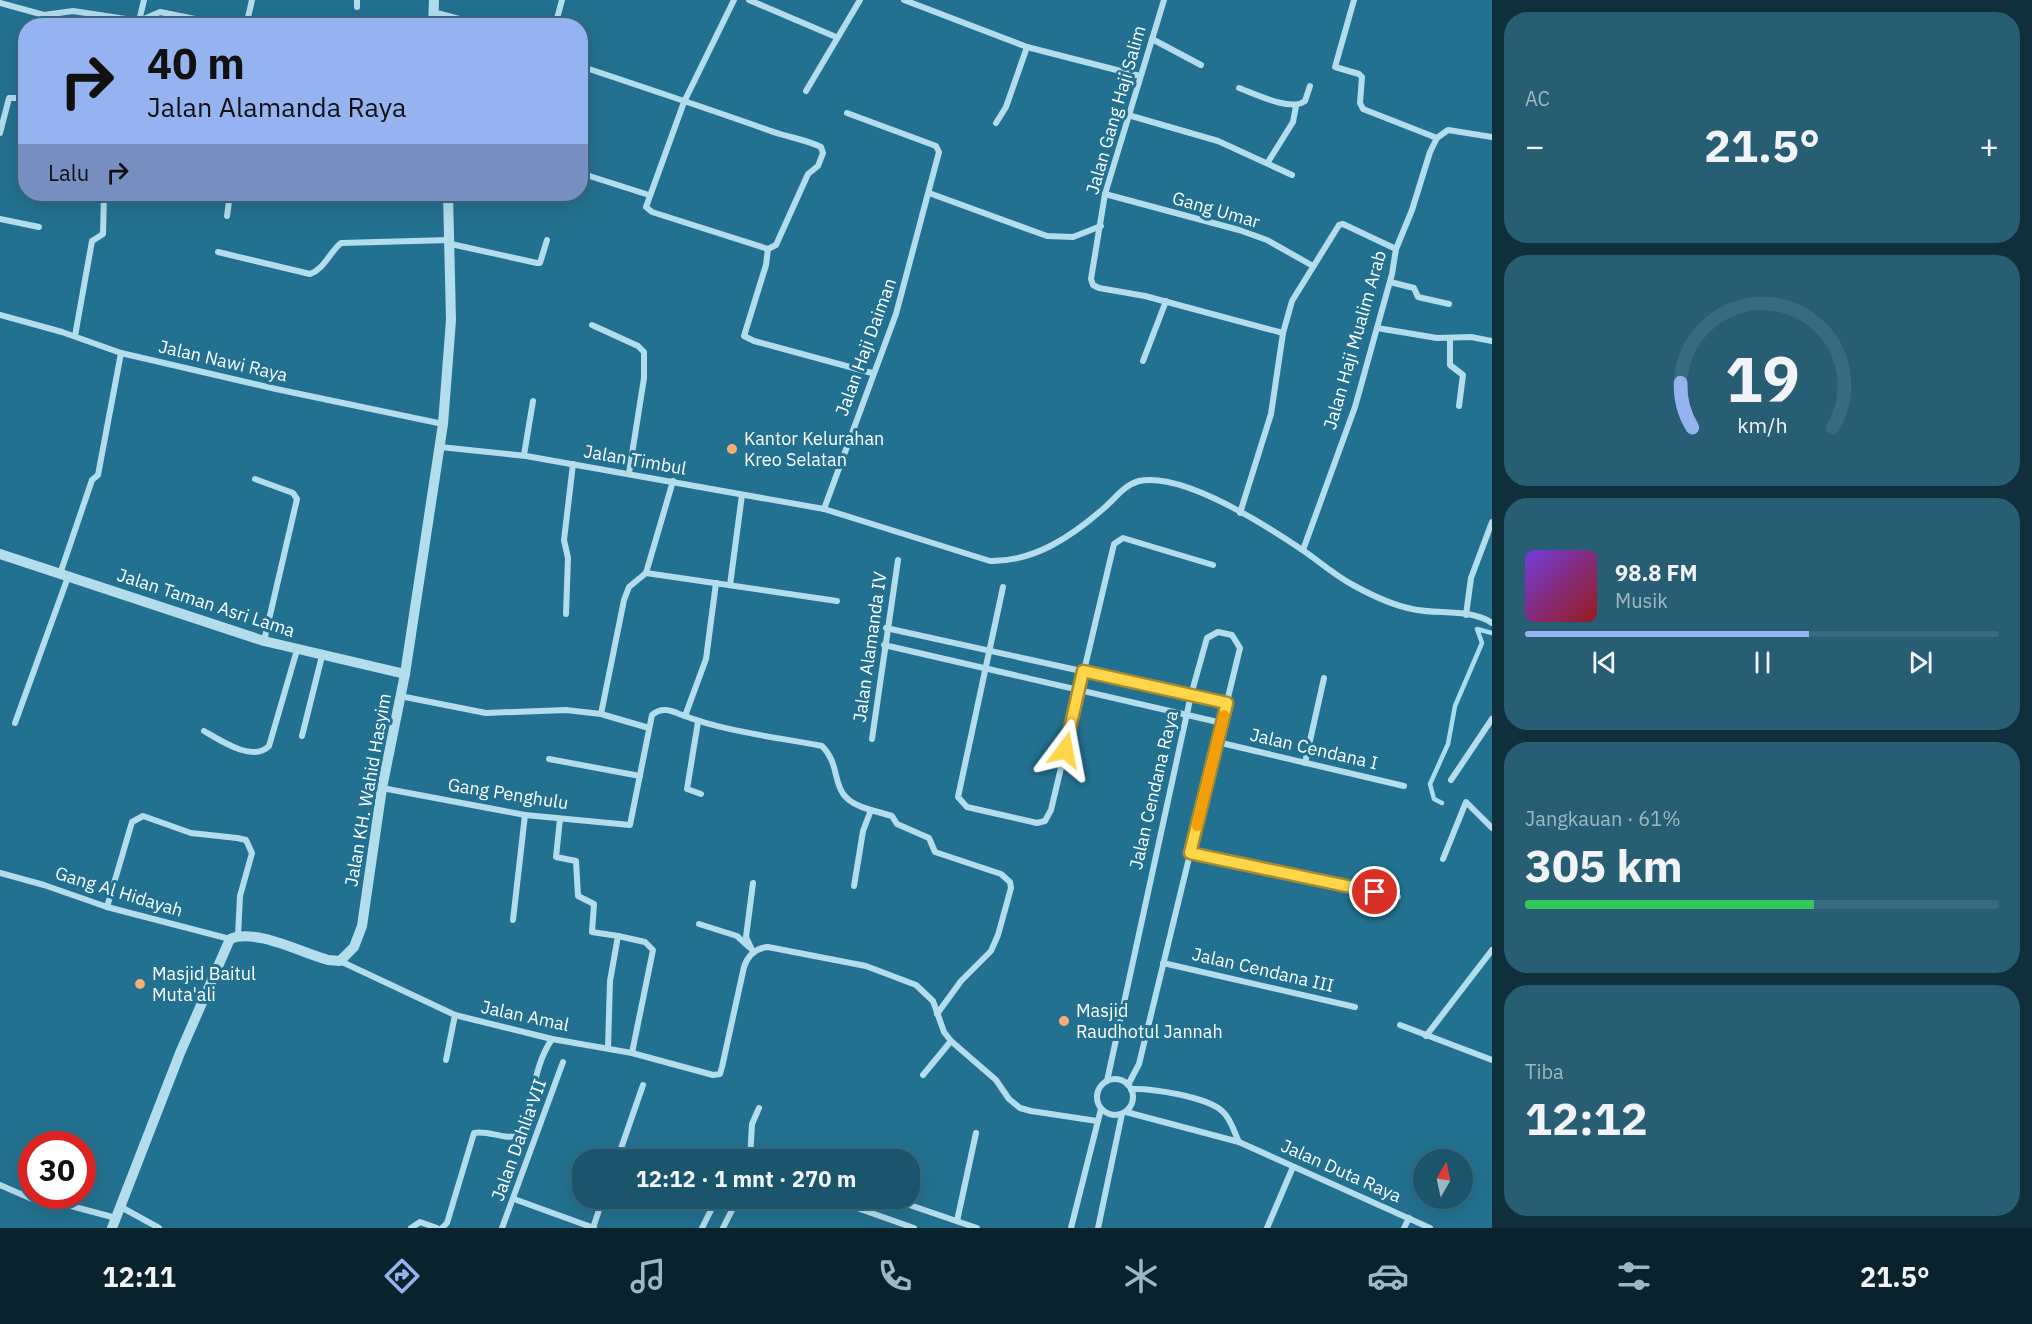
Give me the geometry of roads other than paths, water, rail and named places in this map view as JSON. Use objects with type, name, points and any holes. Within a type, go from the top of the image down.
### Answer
[{"type":"street","points":[[140,18],[144,0]]},
{"type":"street","points":[[248,18],[252,0]]},
{"type":"street","points":[[433,18],[434,0]]},
{"type":"street","points":[[557,18],[562,0]]},
{"type":"street","points":[[588,69],[684,102],[821,147],[823,153],[818,166],[808,174],[776,245],[768,249],[652,213],[646,207],[684,102],[734,0]]},
{"type":"street","points":[[749,0],[836,37]]},
{"type":"street","points":[[806,91],[860,0]]},
{"type":"street","points":[[904,0],[1027,47],[1140,76]]},
{"type":"street","name":"Jalan Gang Haji Salim","points":[[1164,0],[1105,194],[1091,279],[1094,285],[1166,301],[1283,333]]},
{"type":"street","points":[[1354,0],[1335,67],[1354,72],[1362,77],[1360,103],[1363,110],[1437,138],[1448,130],[1492,137]]},
{"type":"street","points":[[4,2],[44,15],[73,11],[119,18]]},
{"type":"street","points":[[146,18],[160,12],[190,18]]},
{"type":"street","points":[[1152,39],[1201,65]]},
{"type":"street","points":[[996,123],[1005,107],[1027,47]]},
{"type":"street","points":[[1239,88],[1274,102],[1296,106],[1305,101],[1310,86]]},
{"type":"street","points":[[0,132],[9,98],[18,98]]},
{"type":"street","points":[[1268,162],[1293,122],[1296,106]]},
{"type":"street","name":"Jalan Haji Daiman","points":[[824,509],[872,373],[896,314],[938,155],[936,146],[847,113]]},
{"type":"street","points":[[1128,115],[1218,141],[1292,175]]},
{"type":"street","name":"Jalan Haji Mualim Arab","points":[[1303,550],[1355,408],[1390,282],[1396,249],[1437,138]]},
{"type":"street","points":[[588,176],[649,195]]},
{"type":"street","points":[[929,193],[1047,236],[1073,237],[1101,226]]},
{"type":"street","name":"Gang Umar","points":[[1105,194],[1239,230],[1267,240],[1313,266]]},
{"type":"street","points":[[75,336],[92,241],[103,234],[104,201]]},
{"type":"street","points":[[227,216],[229,201]]},
{"type":"street","name":"Jalan KH. Wahid Hasyim","points":[[340,961],[354,947],[362,926],[382,788],[405,674],[440,447],[452,320],[448,201]]},
{"type":"street","points":[[0,219],[39,226]]},
{"type":"street","points":[[1240,513],[1270,414],[1283,333],[1292,301],[1313,266],[1343,224],[1396,249]]},
{"type":"street","points":[[218,252],[310,274],[322,266],[341,243],[450,242],[537,263],[540,262],[547,240]]},
{"type":"street","points":[[768,249],[766,265],[743,333],[746,339],[872,373]]},
{"type":"street","points":[[1390,282],[1414,288],[1418,297],[1449,304]]},
{"type":"street","points":[[1143,361],[1166,301]]},
{"type":"street","name":"Jalan Nawi Raya","points":[[0,315],[75,336],[122,353],[276,389],[443,424]]},
{"type":"street","points":[[592,325],[638,346],[644,352],[644,378],[629,473]]},
{"type":"street","points":[[1377,328],[1450,339],[1471,337],[1492,341]]},
{"type":"street","points":[[1450,339],[1450,365],[1463,375],[1459,406]]},
{"type":"street","points":[[15,723],[64,576],[92,480],[98,475],[122,353]]},
{"type":"street","points":[[524,455],[533,400]]},
{"type":"street","name":"Jalan Timbul","points":[[440,447],[524,455],[824,509],[904,536],[997,562],[1057,544],[1105,507],[1125,488],[1136,482],[1169,481],[1240,513],[1303,550],[1351,584],[1412,609],[1481,617],[1492,623]]},
{"type":"street","points":[[566,614],[568,558],[564,540],[573,464]]},
{"type":"street","points":[[255,479],[293,493],[297,499],[264,641]]},
{"type":"street","points":[[602,714],[624,600],[629,587],[646,573],[674,481]]},
{"type":"street","points":[[730,585],[742,495]]},
{"type":"street","points":[[1466,615],[1471,578],[1492,522]]},
{"type":"street","points":[[1003,587],[957,791],[960,802],[967,807],[1037,823],[1045,821],[1052,810],[1114,544],[1123,538],[1213,565]]},
{"type":"street","name":"Jalan Taman Asri Lama","points":[[0,554],[264,641],[405,674]]},
{"type":"street","name":"Jalan Alamanda IV","points":[[872,739],[886,628],[898,560]]},
{"type":"street","points":[[646,573],[837,601]]},
{"type":"street","points":[[685,716],[706,659],[716,583]]},
{"type":"street","points":[[886,628],[1227,703]]},
{"type":"street","name":"Jalan Cendana Raya","points":[[1107,1081],[1191,695],[1207,638],[1218,632],[1232,635],[1240,648],[1139,1064],[1129,1087]]},
{"type":"street","points":[[884,645],[1222,723]]},
{"type":"street","points":[[204,731],[224,743],[254,753],[263,752],[269,746],[297,650]]},
{"type":"street","points":[[302,736],[322,656]]},
{"type":"street","points":[[1305,763],[1324,678]]},
{"type":"street","points":[[400,696],[486,713],[566,710],[602,714],[649,728]]},
{"type":"street","points":[[549,759],[640,776],[652,714],[660,709],[698,722],[822,746],[830,754],[837,785],[844,796],[860,807],[892,816],[897,824],[929,838],[935,852],[1001,874],[1010,882],[1011,888],[998,935],[991,951],[962,981],[938,1014]]},
{"type":"street","points":[[1450,780],[1492,719]]},
{"type":"street","points":[[698,722],[687,789],[701,794]]},
{"type":"street","name":"Jalan Cendana I","points":[[1217,742],[1404,786]]},
{"type":"street","name":"Gang Penghulu","points":[[382,788],[525,815],[630,825],[640,776]]},
{"type":"street","points":[[1443,859],[1466,802],[1492,828]]},
{"type":"street","points":[[854,886],[863,831],[871,810]]},
{"type":"street","points":[[513,920],[525,815]]},
{"type":"street","points":[[107,907],[132,822],[143,816],[175,829],[237,838],[246,840],[250,845],[252,853],[240,896],[234,938],[180,1053],[117,1218]]},
{"type":"street","points":[[560,819],[556,857],[576,861],[578,896],[594,904],[592,932],[645,942],[651,946],[654,956],[632,1053]]},
{"type":"street","points":[[1190,853],[1398,897]]},
{"type":"street","name":"Gang Al Hidayah","points":[[0,873],[44,885],[107,907],[234,938]]},
{"type":"street","points":[[753,883],[746,937],[753,952]]},
{"type":"street","points":[[699,924],[737,936],[753,952]]},
{"type":"street","points":[[608,1048],[610,981],[618,936]]},
{"type":"street","points":[[234,938],[257,937],[328,960],[340,961]]},
{"type":"street","points":[[753,952],[768,948],[866,966],[906,979],[926,992],[951,1041],[996,1080],[1009,1100],[1020,1108],[1097,1121]]},
{"type":"street","points":[[1426,1036],[1492,950]]},
{"type":"street","name":"Jalan Amal","points":[[340,961],[455,1015],[552,1039],[632,1053],[713,1075],[720,1074],[744,967],[747,957],[753,952]]},
{"type":"street","name":"Jalan Cendana III","points":[[1163,963],[1355,1007]]},
{"type":"street","points":[[446,1060],[455,1015]]},
{"type":"street","points":[[1400,1025],[1492,1060]]},
{"type":"street","points":[[442,1228],[447,1223],[474,1133],[483,1132],[509,1137],[520,1135],[533,1081],[544,1049],[552,1039]]},
{"type":"street","points":[[923,1075],[951,1041]]},
{"type":"street","name":"Jalan Dahlia VII","points":[[502,1228],[563,1062]]},
{"type":"street","points":[[1124,1113],[1111,1115],[1101,1109],[1096,1096],[1100,1087],[1107,1081],[1121,1080],[1129,1087],[1211,1104],[1227,1116],[1239,1142]]},
{"type":"street","points":[[621,1149],[643,1085]]},
{"type":"street","points":[[1098,1228],[1124,1113],[1132,1101],[1129,1087]]},
{"type":"street","points":[[751,1149],[752,1124],[759,1108]]},
{"type":"street","points":[[1071,1228],[1101,1109]]},
{"type":"street","name":"Jalan Duta Raya","points":[[1124,1113],[1239,1142],[1430,1228]]},
{"type":"street","points":[[957,1221],[976,1133]]},
{"type":"street","points":[[1267,1228],[1293,1167]]},
{"type":"street","points":[[0,1185],[39,1202],[71,1206],[159,1228]]},
{"type":"street","points":[[514,1199],[593,1228],[599,1209]]},
{"type":"street","points":[[920,1208],[977,1228]]},
{"type":"street","points":[[702,1228],[712,1209]]},
{"type":"street","points":[[723,1228],[732,1209]]},
{"type":"street","points":[[861,1209],[914,1228]]},
{"type":"street","points":[[1404,1228],[1409,1218]]},
{"type":"street","points":[[411,1228],[420,1222],[436,1228]]},
{"type":"waterway","points":[[1442,803],[1434,799],[1430,784],[1448,744],[1455,706],[1482,643],[1477,629],[1492,633]]},
{"type":"place","name":"Kantor Kelurahan Kreo Selatan","points":[[732,449]]},
{"type":"place","name":"Masjid Baitul Muta'ali","points":[[140,984]]},
{"type":"place","name":"Masjid Raudhotul Jannah","points":[[1064,1021]]}]
